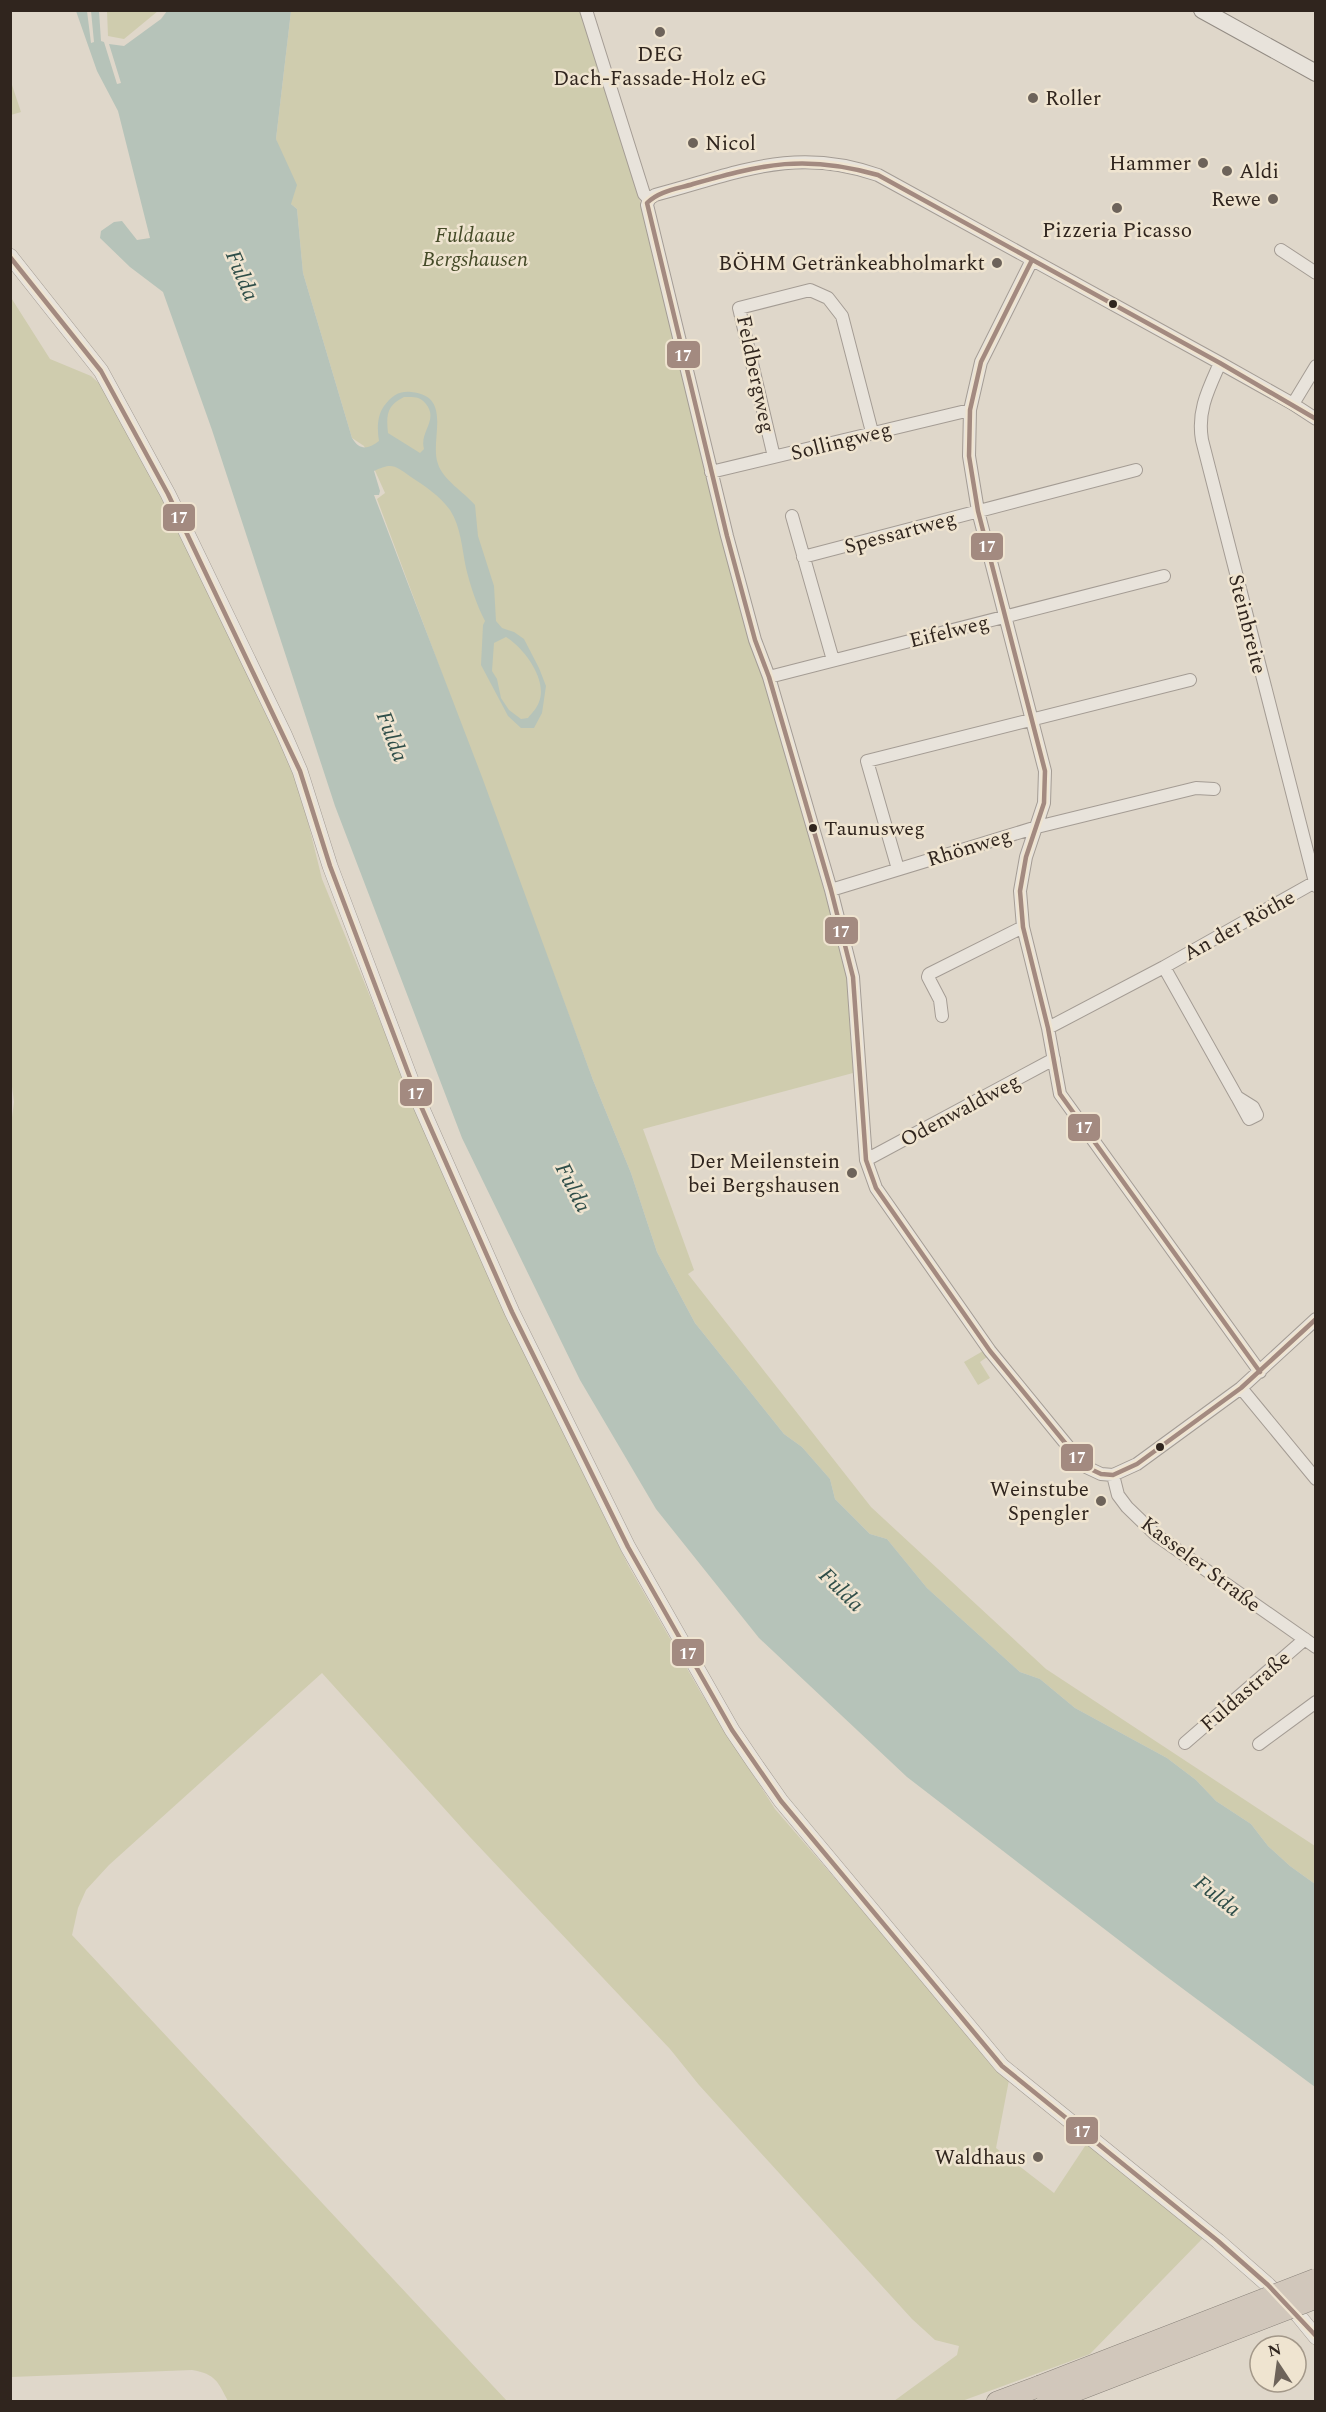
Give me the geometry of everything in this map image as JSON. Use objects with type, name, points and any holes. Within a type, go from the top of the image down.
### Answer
[{"type":"highway","points":[[1043,2394],[1316,2279]]},
{"type":"highway","points":[[997,2402],[1043,2394],[1316,2298]]},
{"type":"main road","points":[[1202,10],[1316,73]]},
{"type":"street","points":[[586,10],[644,194],[649,199]]},
{"type":"street","points":[[1316,419],[1220,363],[878,176],[838,163],[807,161],[771,164],[655,195],[649,199],[647,206],[711,472],[752,630],[769,677],[831,890],[856,993],[866,1160],[876,1188],[990,1352],[1084,1466],[1101,1474],[1113,1475],[1137,1464],[1241,1388],[1316,1319]]},
{"type":"street","points":[[1281,250],[1316,273]]},
{"type":"street","points":[[10,256],[101,371],[168,494],[300,771],[330,866],[420,1104],[512,1312],[628,1546],[732,1730],[781,1801],[1002,2066],[1218,2241],[1268,2285],[1316,2337]]},
{"type":"street","points":[[1032,260],[981,362],[970,410],[969,456],[978,511],[1045,771],[1044,803],[1026,858],[1020,891],[1023,927],[1048,1029],[1060,1094],[1260,1372]]},
{"type":"street","name":"Feldbergweg","points":[[774,457],[739,308],[810,290],[828,298],[842,316],[872,432]]},
{"type":"street","name":"Steinbreite","points":[[1220,363],[1204,399],[1200,418],[1202,440],[1315,884]]},
{"type":"street","points":[[1293,404],[1316,366]]},
{"type":"street","name":"Sollingweg","points":[[711,472],[970,410]]},
{"type":"street","name":"Spessartweg","points":[[803,557],[1136,470]]},
{"type":"street","points":[[792,516],[833,660]]},
{"type":"street","name":"Eifelweg","points":[[769,677],[1164,576]]},
{"type":"street","points":[[898,869],[867,761],[1190,680]]},
{"type":"street","name":"Rhönweg","points":[[831,890],[1037,827],[1196,788],[1214,789]]},
{"type":"street","name":"An der Röthe","points":[[1048,1029],[1315,884]]},
{"type":"street","points":[[942,1016],[940,1000],[928,974],[1023,927]]},
{"type":"street","name":"An der Röthe","points":[[1164,967],[1237,1097]]},
{"type":"street","name":"Odenwaldweg","points":[[866,1160],[1054,1059]]},
{"type":"street","points":[[1241,1388],[1316,1479]]},
{"type":"street","name":"Kasseler Straße","points":[[1113,1475],[1118,1495],[1156,1535],[1310,1643]]},
{"type":"street","name":"Fuldastraße","points":[[1185,1743],[1310,1643]]},
{"type":"street","points":[[1259,1744],[1316,1702]]},
{"type":"green space","points":[[107,10],[158,11],[124,39],[108,36]]},
{"type":"green space","name":"Fuldaaue Bergshausen","points":[[291,11],[580,11],[639,197],[729,559],[846,967],[853,1073],[643,1129],[694,1270],[688,1274],[871,1507],[1046,1669],[1315,1846],[1315,1884],[1268,1846],[1251,1824],[1216,1801],[1196,1780],[1167,1758],[1075,1708],[1040,1679],[1020,1672],[927,1588],[887,1539],[870,1534],[835,1499],[830,1479],[802,1447],[784,1434],[695,1323],[657,1252],[631,1173],[593,1080],[377,499],[385,493],[364,446],[352,438],[303,273],[297,209],[291,204],[276,139]]},
{"type":"green space","points":[[11,82],[21,112],[10,115]]},
{"type":"green space","points":[[10,296],[50,359],[91,376],[101,385],[164,496],[296,773],[322,879],[432,1148],[501,1305],[628,1565],[701,1693],[775,1809],[1009,2080],[996,2148],[1054,2193],[1087,2143],[1203,2238],[1090,2354],[962,2401],[894,2401],[957,2355],[959,2346],[935,2340],[912,2319],[699,2085],[670,2049],[470,1837],[322,1673],[109,1865],[86,1890],[78,1908],[72,1935],[507,2401],[228,2401],[215,2380],[206,2374],[192,2370],[11,2377],[10,1133],[14,1102],[10,1071]]},
{"type":"green space","points":[[983,1351],[987,1357],[980,1362],[990,1378],[978,1385],[964,1362]]},
{"type":"water","name":"Fulda","points":[[76,11],[87,11],[91,43],[94,42],[91,11],[99,11],[101,41],[104,42],[117,84],[121,83],[109,44],[124,46],[161,19],[167,11],[291,11],[276,139],[297,185],[291,204],[297,209],[303,273],[352,438],[358,445],[371,446],[379,441],[380,414],[384,406],[396,395],[411,392],[424,395],[432,402],[437,420],[438,464],[449,481],[475,505],[478,536],[494,586],[496,621],[502,628],[524,639],[546,686],[542,713],[534,728],[521,728],[508,716],[481,665],[485,621],[472,588],[459,531],[450,510],[432,492],[394,466],[374,471],[380,491],[379,495],[374,495],[482,777],[593,1080],[631,1173],[657,1252],[695,1323],[784,1434],[802,1447],[830,1479],[835,1499],[870,1534],[887,1539],[927,1588],[1020,1672],[1040,1679],[1075,1708],[1167,1758],[1196,1780],[1216,1801],[1251,1824],[1268,1846],[1315,1884],[1315,2087],[1159,1971],[907,1777],[759,1638],[656,1509],[580,1380],[462,1138],[335,806],[212,430],[163,292],[130,267],[100,238],[101,231],[114,222],[122,221],[137,240],[150,238],[118,111],[97,71]],"holes":[[[404,397],[421,400],[429,410],[430,421],[424,437],[424,449],[420,453],[388,433],[389,411],[394,403]],[[506,637],[533,665],[540,684],[539,702],[528,718],[521,719],[509,710],[501,698],[497,679],[492,671],[494,643]]]},
{"type":"transit line","name":"17","points":[[1316,419],[1220,363],[878,175],[828,165],[785,164],[742,171],[675,189],[647,203],[727,536],[755,640],[769,677],[831,890],[853,977],[866,1160],[876,1188],[990,1351],[1084,1466],[1101,1474],[1113,1475],[1137,1464],[1241,1388],[1316,1319]]},
{"type":"transit line","name":"17","points":[[10,257],[101,371],[168,494],[300,771],[330,866],[420,1104],[512,1312],[628,1547],[732,1730],[781,1801],[1002,2066],[1218,2241],[1268,2285],[1316,2336]]},
{"type":"transit line","name":"17","points":[[1032,260],[981,362],[970,410],[969,456],[978,511],[1045,771],[1044,803],[1026,857],[1020,891],[1023,927],[1048,1028],[1060,1094],[1260,1372]]},
{"type":"place","name":"DEG Dach-Fassade-Holz eG","points":[[660,32]]},
{"type":"place","name":"Roller","points":[[1033,98]]},
{"type":"place","name":"Nicol","points":[[693,143]]},
{"type":"place","name":"Hammer","points":[[1203,163]]},
{"type":"place","name":"Aldi","points":[[1227,171]]},
{"type":"place","name":"Rewe","points":[[1273,199]]},
{"type":"place","name":"Pizzeria Picasso","points":[[1117,208]]},
{"type":"place","name":"BÖHM Getränkeabholmarkt","points":[[997,263]]},
{"type":"place","name":"Taunusweg","points":[[813,828]]},
{"type":"place","name":"Der Meilenstein bei Bergshausen","points":[[852,1173]]},
{"type":"place","name":"Weinstube Spengler","points":[[1101,1501]]},
{"type":"place","name":"Waldhaus","points":[[1038,2157]]}]
